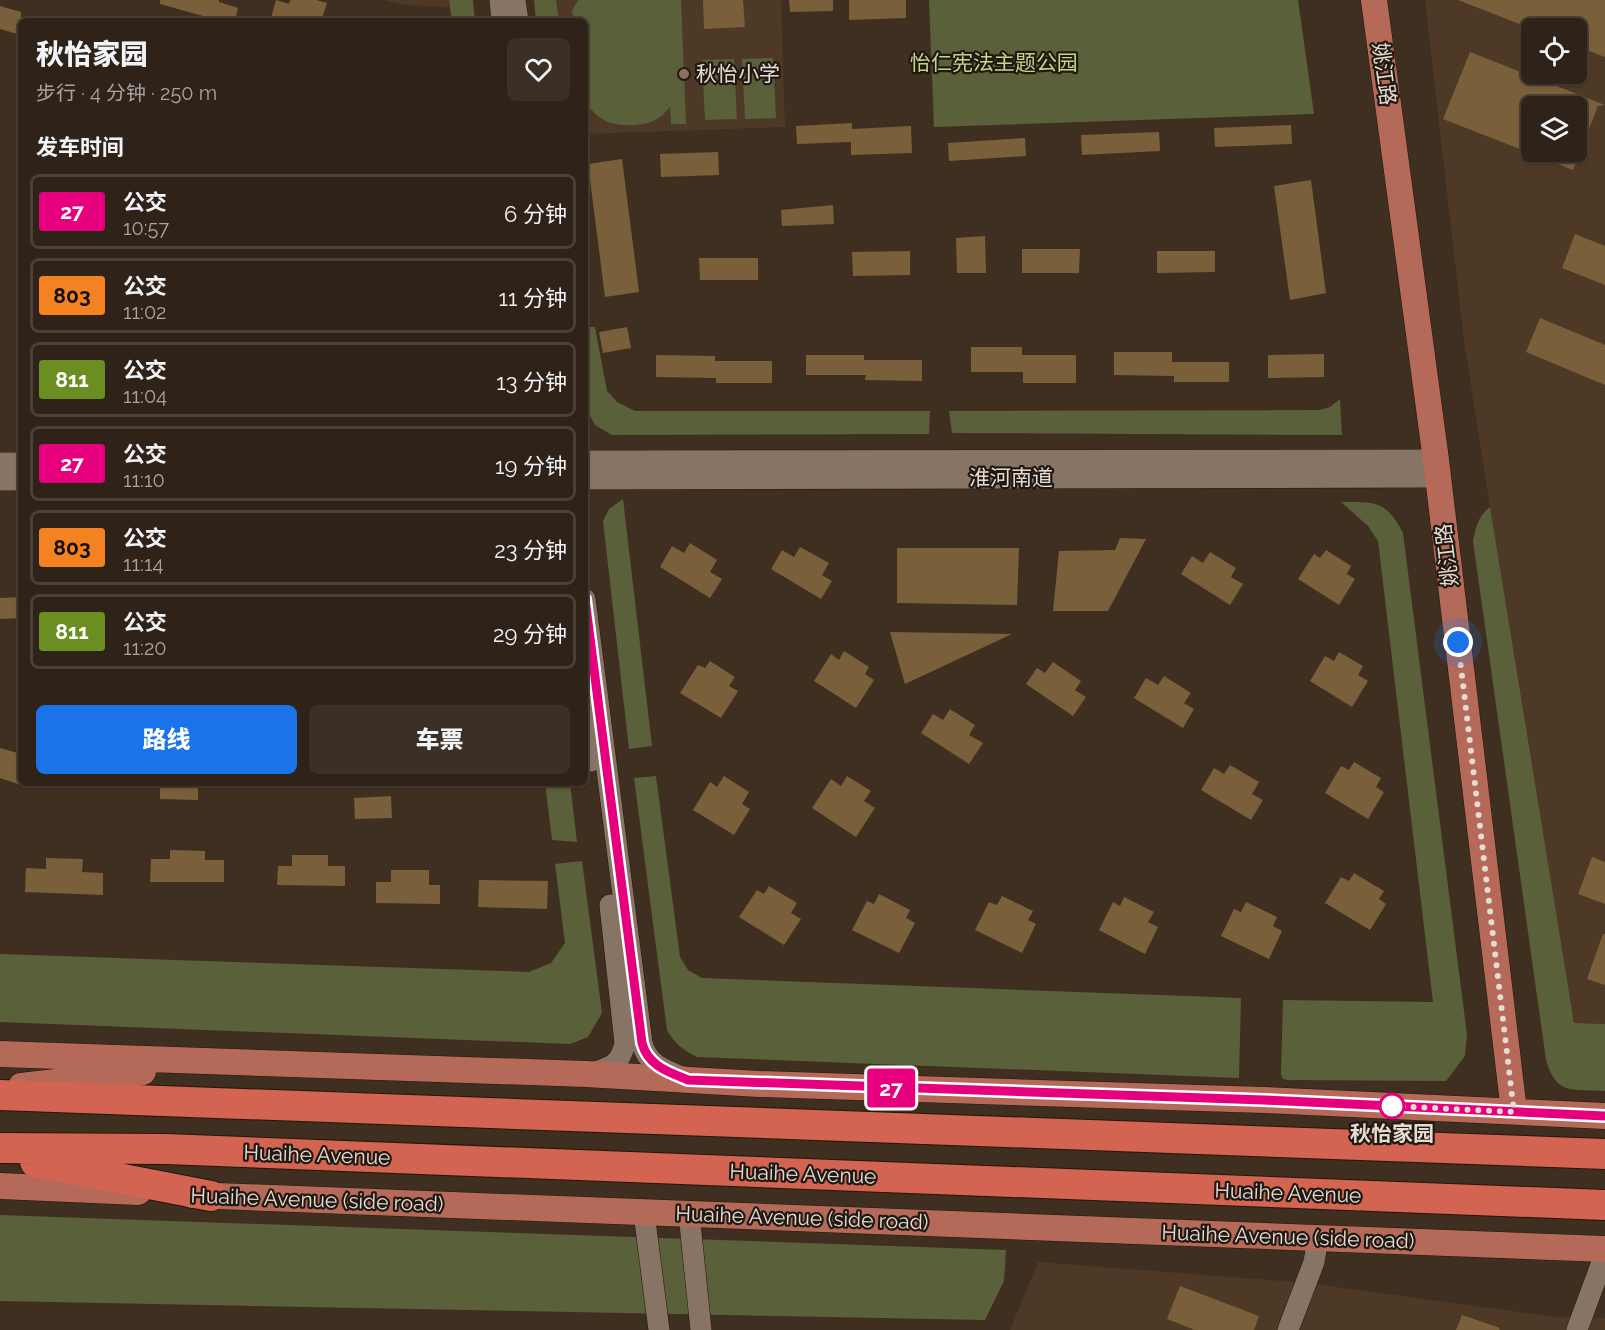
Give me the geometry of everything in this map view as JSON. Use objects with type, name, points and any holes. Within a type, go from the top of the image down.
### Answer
[{"type":"highway","points":[[0,1095],[1605,1154]]},
{"type":"highway","name":"Huaihe Avenue","points":[[0,1148],[166,1149],[1605,1205]]},
{"type":"highway","points":[[0,1155],[212,1196]]},
{"type":"main road","name":"姚江路","points":[[1374,0],[1437,468],[1514,1112]]},
{"type":"main road","points":[[0,1054],[1264,1100],[1605,1116]]},
{"type":"main road","points":[[0,1088],[226,1063]]},
{"type":"main road","name":"Huaihe Avenue (side road)","points":[[0,1186],[1605,1249]]},
{"type":"street","points":[[500,0],[502,18]]},
{"type":"street","points":[[515,0],[518,18]]},
{"type":"street","name":"淮河南道","points":[[588,461],[1437,468]]},
{"type":"street","points":[[0,463],[18,463]]},
{"type":"street","name":"淮河南道","points":[[588,478],[1437,468]]},
{"type":"street","points":[[0,480],[18,480]]},
{"type":"street","points":[[588,622],[642,1043],[645,1054],[652,1062],[688,1080]]},
{"type":"street","points":[[586,1074],[608,1068],[618,1062],[625,1043],[604,852],[588,741]]},
{"type":"street","points":[[644,1212],[659,1330]]},
{"type":"street","points":[[689,1214],[701,1330]]},
{"type":"street","points":[[1288,1330],[1314,1262],[1318,1238]]},
{"type":"street","points":[[1577,1330],[1605,1254]]},
{"type":"shaded area","points":[[385,0],[449,0],[450,7],[404,5]]},
{"type":"shaded area","name":"秋怡小学","points":[[556,0],[781,0],[785,127],[588,134],[588,18],[559,18]]},
{"type":"shaded area","points":[[1425,0],[1605,0],[1605,1024],[1574,1023],[1542,840],[1464,341]]},
{"type":"shaded area","points":[[1038,1262],[1307,1283],[1556,1317],[1605,1318],[1605,1330],[1010,1330]]},
{"type":"green space","points":[[449,0],[473,0],[475,18],[452,18]]},
{"type":"green space","points":[[534,0],[556,0],[559,18],[536,18]]},
{"type":"green space","points":[[578,0],[681,0],[686,124],[671,124],[670,107],[655,120],[635,125],[614,124],[596,114],[588,106],[588,18],[573,18],[572,11]]},
{"type":"green space","name":"怡仁宪法主题公园","points":[[929,0],[1298,0],[1314,114],[934,127]]},
{"type":"green space","points":[[773,58],[776,118],[745,119],[742,59]]},
{"type":"green space","points":[[734,59],[737,119],[705,120],[702,60]]},
{"type":"green space","points":[[588,327],[595,327],[607,391],[617,402],[635,411],[930,411],[929,434],[612,435],[595,425],[588,412]]},
{"type":"green space","points":[[1340,399],[1342,435],[952,433],[949,411],[1319,410],[1330,407]]},
{"type":"green space","points":[[623,499],[652,746],[629,749],[603,521],[609,509]]},
{"type":"green space","points":[[1341,502],[1378,505],[1391,514],[1403,533],[1467,1035],[1465,1056],[1446,1081],[1288,1080],[1283,1079],[1281,1074],[1283,1000],[1433,1002],[1378,541],[1368,526]]},
{"type":"green space","points":[[1490,507],[1574,1023],[1605,1024],[1605,1091],[1575,1090],[1561,1085],[1550,1072],[1546,1060],[1473,541],[1480,518]]},
{"type":"green space","points":[[656,776],[680,957],[688,970],[702,978],[1241,998],[1239,1078],[697,1057],[680,1046],[667,1030],[634,778]]},
{"type":"green space","points":[[545,786],[570,786],[577,842],[552,840]]},
{"type":"green space","points":[[582,861],[602,1013],[588,1037],[570,1044],[0,1022],[0,954],[529,972],[551,963],[565,943],[555,864]]},
{"type":"green space","points":[[0,1215],[1006,1250],[1004,1281],[985,1320],[0,1301]]},
{"type":"building","points":[[160,0],[219,0],[219,2],[238,8],[236,18],[210,18],[160,4]]},
{"type":"building","points":[[276,0],[289,4],[290,0],[316,0],[327,3],[322,18],[271,18]]},
{"type":"building","points":[[703,0],[743,0],[745,27],[704,29]]},
{"type":"building","points":[[789,0],[833,0],[833,11],[790,12]]},
{"type":"building","points":[[849,0],[906,0],[906,18],[849,20]]},
{"type":"building","points":[[1458,0],[1605,0],[1605,57],[1587,50],[1587,18],[1521,18],[1521,24]]},
{"type":"building","points":[[0,6],[21,12],[21,18],[18,18],[18,34],[0,29]]},
{"type":"building","points":[[1470,52],[1521,72],[1521,84],[1552,84],[1582,96],[1521,96],[1521,150],[1443,119]]},
{"type":"building","points":[[1587,98],[1605,105],[1598,106],[1587,134]]},
{"type":"building","points":[[852,123],[852,129],[911,126],[912,153],[851,155],[851,142],[797,144],[796,126]]},
{"type":"building","points":[[1291,125],[1292,144],[1215,147],[1214,128]]},
{"type":"building","points":[[1159,132],[1160,151],[1082,155],[1081,135]]},
{"type":"building","points":[[1025,138],[1026,156],[949,161],[948,143]]},
{"type":"building","points":[[718,152],[719,175],[661,177],[660,154]]},
{"type":"building","points":[[622,159],[639,292],[605,297],[588,164]]},
{"type":"building","points":[[1553,162],[1576,162],[1573,170]]},
{"type":"building","points":[[1311,180],[1326,293],[1290,300],[1274,186]]},
{"type":"building","points":[[833,205],[834,224],[782,226],[781,210]]},
{"type":"building","points":[[1575,234],[1605,246],[1605,285],[1562,268]]},
{"type":"building","points":[[985,236],[986,273],[957,273],[956,238]]},
{"type":"building","points":[[1022,249],[1080,249],[1079,273],[1022,273]]},
{"type":"building","points":[[910,251],[910,275],[853,276],[852,252]]},
{"type":"building","points":[[1157,251],[1215,251],[1215,272],[1157,273]]},
{"type":"building","points":[[699,258],[758,258],[758,280],[700,280]]},
{"type":"building","points":[[1540,318],[1605,345],[1605,385],[1526,352]]},
{"type":"building","points":[[627,327],[631,348],[603,353],[599,332]]},
{"type":"building","points":[[971,347],[1022,347],[1022,355],[1076,355],[1076,383],[1023,383],[1023,372],[971,372]]},
{"type":"building","points":[[1114,352],[1172,352],[1172,362],[1229,362],[1229,382],[1174,382],[1174,376],[1114,375]]},
{"type":"building","points":[[1324,354],[1324,377],[1268,378],[1268,355]]},
{"type":"building","points":[[656,355],[715,356],[715,361],[772,361],[772,383],[716,383],[716,378],[656,377]]},
{"type":"building","points":[[806,355],[864,355],[864,360],[922,360],[922,381],[865,380],[866,375],[806,375]]},
{"type":"building","points":[[1120,538],[1146,539],[1108,611],[1053,611],[1059,551],[1115,550]]},
{"type":"building","points":[[690,543],[717,560],[710,572],[722,579],[710,598],[660,567],[672,546],[684,553]]},
{"type":"building","points":[[800,547],[829,563],[822,575],[832,581],[821,599],[771,569],[782,550],[794,557]]},
{"type":"building","points":[[897,548],[1019,548],[1017,605],[897,603]]},
{"type":"building","points":[[1326,550],[1351,566],[1347,574],[1355,579],[1339,605],[1298,579],[1314,554],[1320,558]]},
{"type":"building","points":[[1210,552],[1236,568],[1231,577],[1243,584],[1230,605],[1181,574],[1192,556],[1203,563]]},
{"type":"building","points":[[18,597],[18,618],[0,619],[0,598]]},
{"type":"building","points":[[890,632],[1012,634],[905,684]]},
{"type":"building","points":[[844,651],[869,667],[865,674],[874,680],[856,708],[814,681],[831,654],[839,660]]},
{"type":"building","points":[[1339,652],[1363,666],[1358,675],[1368,681],[1352,707],[1310,681],[1325,656],[1334,661]]},
{"type":"building","points":[[710,661],[735,677],[729,686],[738,691],[721,718],[680,693],[698,665],[705,668]]},
{"type":"building","points":[[1053,662],[1081,681],[1075,690],[1086,697],[1073,716],[1026,684],[1037,668],[1045,673]]},
{"type":"building","points":[[1164,676],[1191,693],[1184,703],[1194,709],[1183,728],[1134,698],[1146,678],[1158,685]]},
{"type":"building","points":[[950,709],[975,725],[969,735],[983,743],[969,764],[921,733],[933,714],[943,720]]},
{"type":"building","points":[[0,748],[18,753],[18,784],[0,778]]},
{"type":"building","points":[[1354,762],[1381,778],[1376,787],[1384,792],[1368,819],[1325,793],[1341,766],[1349,770]]},
{"type":"building","points":[[1230,765],[1259,782],[1252,794],[1263,800],[1251,820],[1201,790],[1214,768],[1224,774]]},
{"type":"building","points":[[724,776],[749,792],[742,804],[750,809],[734,835],[693,810],[710,782],[717,787]]},
{"type":"building","points":[[847,776],[871,791],[864,801],[875,808],[856,837],[812,808],[831,779],[841,786]]},
{"type":"building","points":[[160,786],[198,786],[198,800],[160,799]]},
{"type":"building","points":[[391,796],[392,818],[355,819],[354,798]]},
{"type":"building","points":[[170,850],[205,851],[205,860],[224,860],[224,882],[150,882],[151,859],[170,859]]},
{"type":"building","points":[[292,855],[328,855],[328,866],[345,866],[345,886],[277,885],[278,866],[292,866]]},
{"type":"building","points":[[1592,857],[1605,862],[1605,904],[1578,894]]},
{"type":"building","points":[[46,858],[83,859],[82,872],[103,873],[103,895],[25,892],[26,868],[46,869]]},
{"type":"building","points":[[391,870],[429,870],[429,885],[440,885],[440,904],[376,903],[376,882],[391,882]]},
{"type":"building","points":[[1354,873],[1384,891],[1379,899],[1386,904],[1370,930],[1325,903],[1341,877],[1349,881]]},
{"type":"building","points":[[479,880],[548,881],[547,909],[478,907]]},
{"type":"building","points":[[769,886],[797,903],[791,913],[801,919],[784,945],[739,917],[757,890],[764,894]]},
{"type":"building","points":[[879,894],[910,910],[906,918],[915,923],[899,953],[852,930],[867,901],[874,904]]},
{"type":"building","points":[[1002,896],[1033,911],[1028,920],[1036,924],[1022,953],[975,930],[989,902],[997,905]]},
{"type":"building","points":[[1124,897],[1154,912],[1148,922],[1158,927],[1145,954],[1099,930],[1113,902],[1120,906]]},
{"type":"building","points":[[1246,902],[1277,917],[1273,926],[1282,931],[1269,959],[1221,936],[1234,909],[1241,912]]},
{"type":"building","points":[[1603,934],[1605,934],[1605,985],[1587,979]]},
{"type":"building","points":[[1180,1286],[1259,1316],[1254,1330],[1195,1330],[1167,1319]]},
{"type":"building","points":[[1462,1315],[1500,1328],[1499,1330],[1456,1330]]},
{"type":"bus line","name":"27","points":[[588,623],[642,1043],[645,1054],[663,1069],[688,1080],[1264,1100],[1605,1116]]},
{"type":"place","name":"秋怡小学","points":[[684,74]]},
{"type":"place","name":"秋怡家园","points":[[1392,1106]]},
{"type":"route","points":[[1392,1106],[1514,1112],[1458,642]]}]
